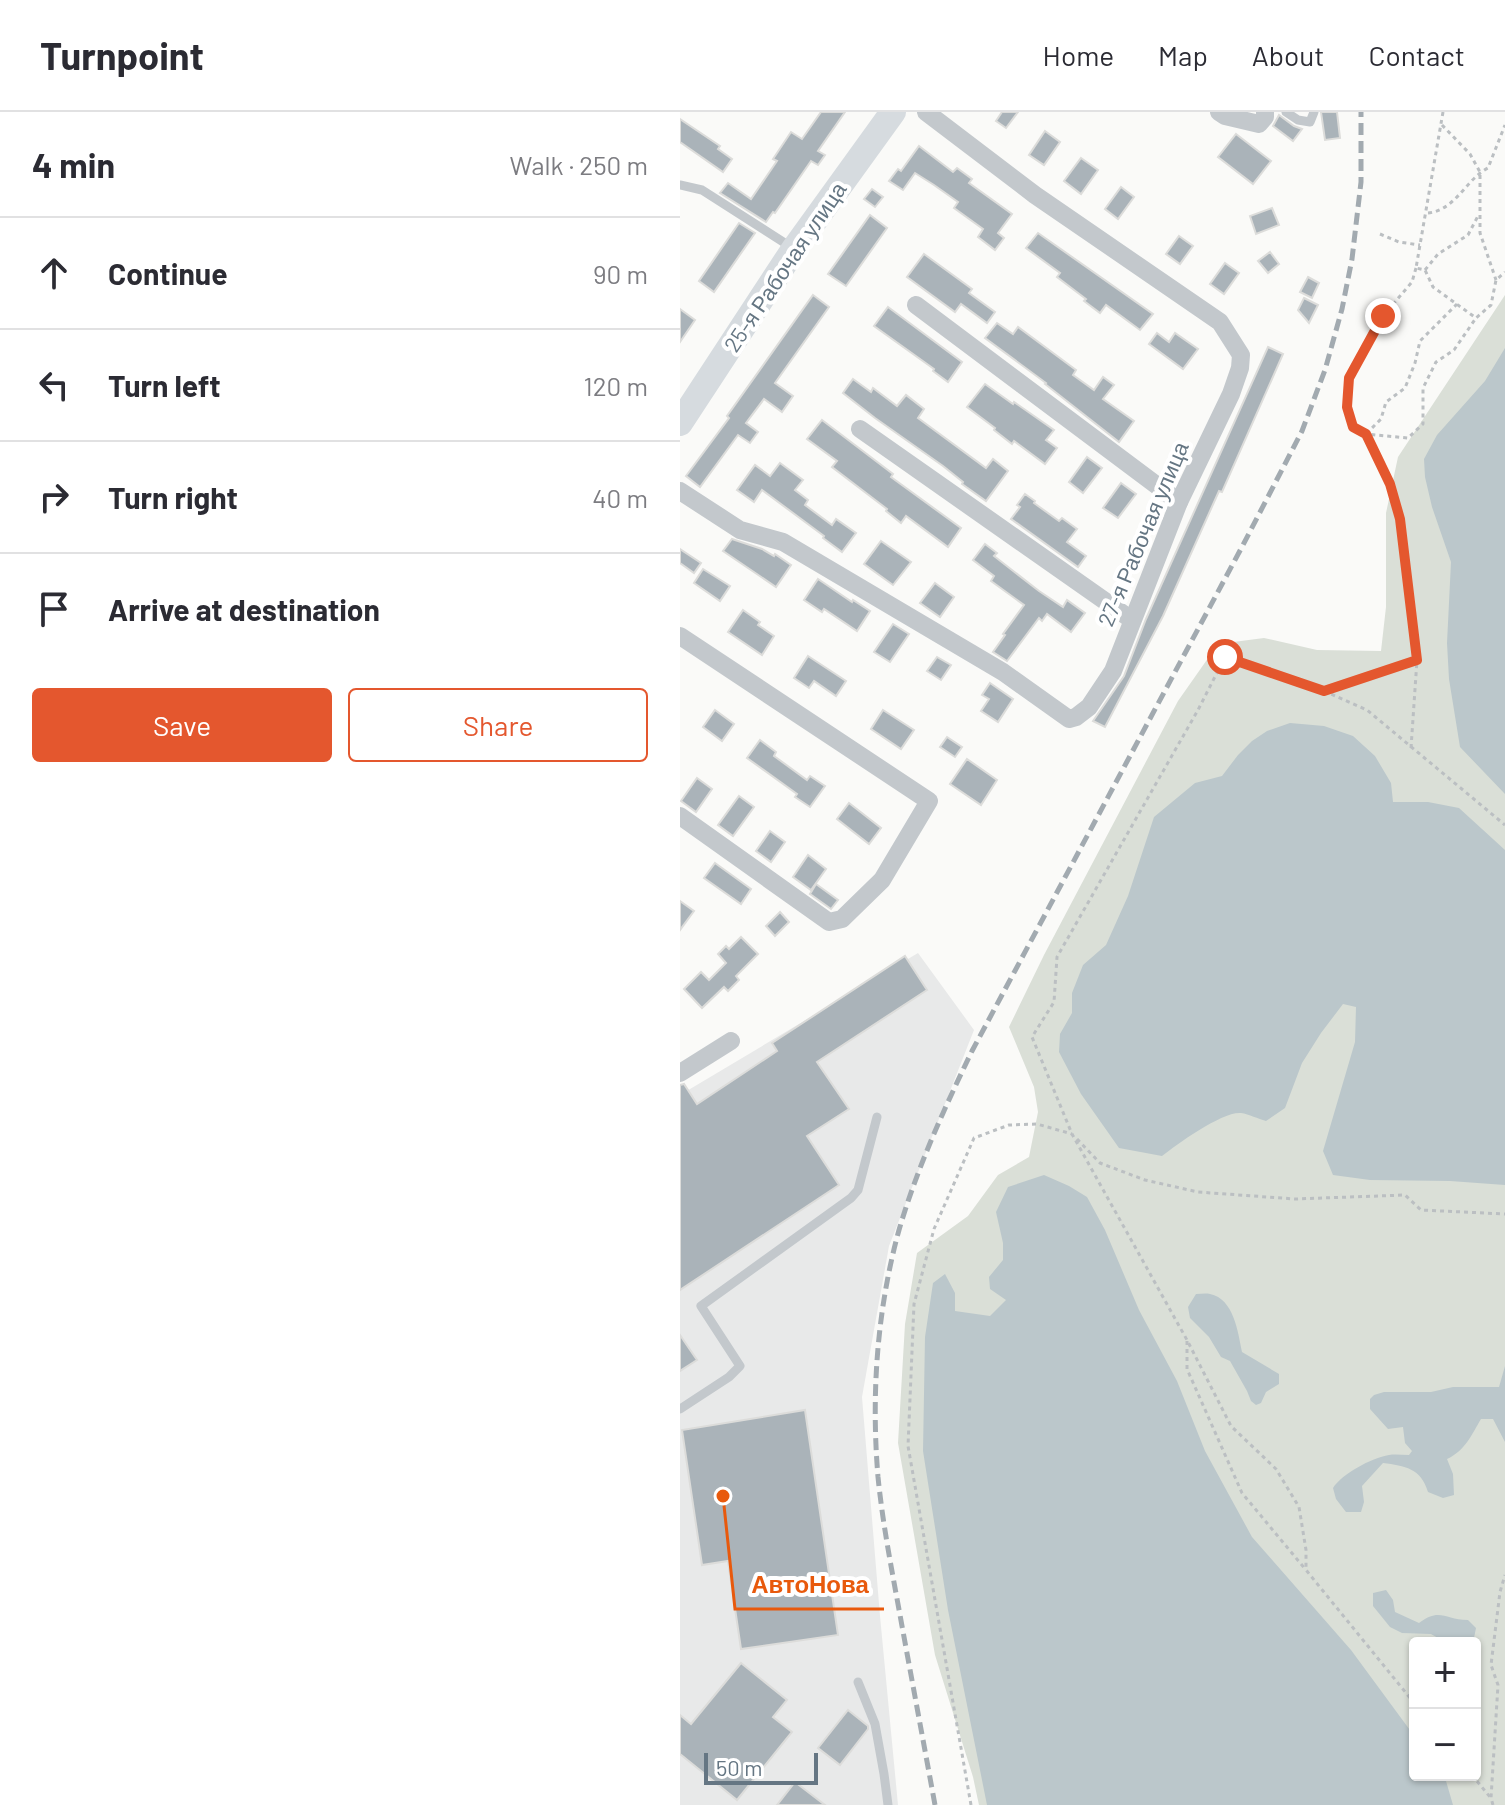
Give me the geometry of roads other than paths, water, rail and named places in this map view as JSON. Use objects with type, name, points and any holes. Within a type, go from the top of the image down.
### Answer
[{"type":"main road","name":"25-я Рабочая улица","points":[[681,420],[794,249],[893,112]]},
{"type":"street","name":"27-я Рабочая улица","points":[[680,491],[740,530],[783,542],[1003,672],[1069,719],[1089,707],[1113,671],[1179,502],[1231,394],[1241,355],[1220,322],[1035,195],[926,112]]},
{"type":"street","points":[[1219,112],[1259,124],[1265,114]]},
{"type":"street","points":[[916,305],[1179,502]]},
{"type":"street","points":[[860,429],[1132,620]]},
{"type":"street","points":[[680,636],[929,801],[882,880],[842,919],[829,922],[680,816]]},
{"type":"street","points":[[680,1073],[731,1041]]},
{"type":"lane","points":[[1286,112],[1298,120],[1310,122],[1314,112]]},
{"type":"lane","points":[[680,185],[702,190],[794,249]]},
{"type":"lane","points":[[680,1409],[729,1377],[740,1366],[701,1306],[851,1198],[858,1190],[877,1117]]},
{"type":"lane","points":[[858,1682],[875,1724],[888,1805]]},
{"type":"railway","points":[[935,1805],[885,1533],[878,1477],[876,1383],[881,1321],[891,1260],[914,1184],[972,1051],[1302,431],[1325,370],[1352,259],[1361,182],[1361,112]]},
{"type":"place","name":"АвтоНова","points":[[723,1496]]}]
